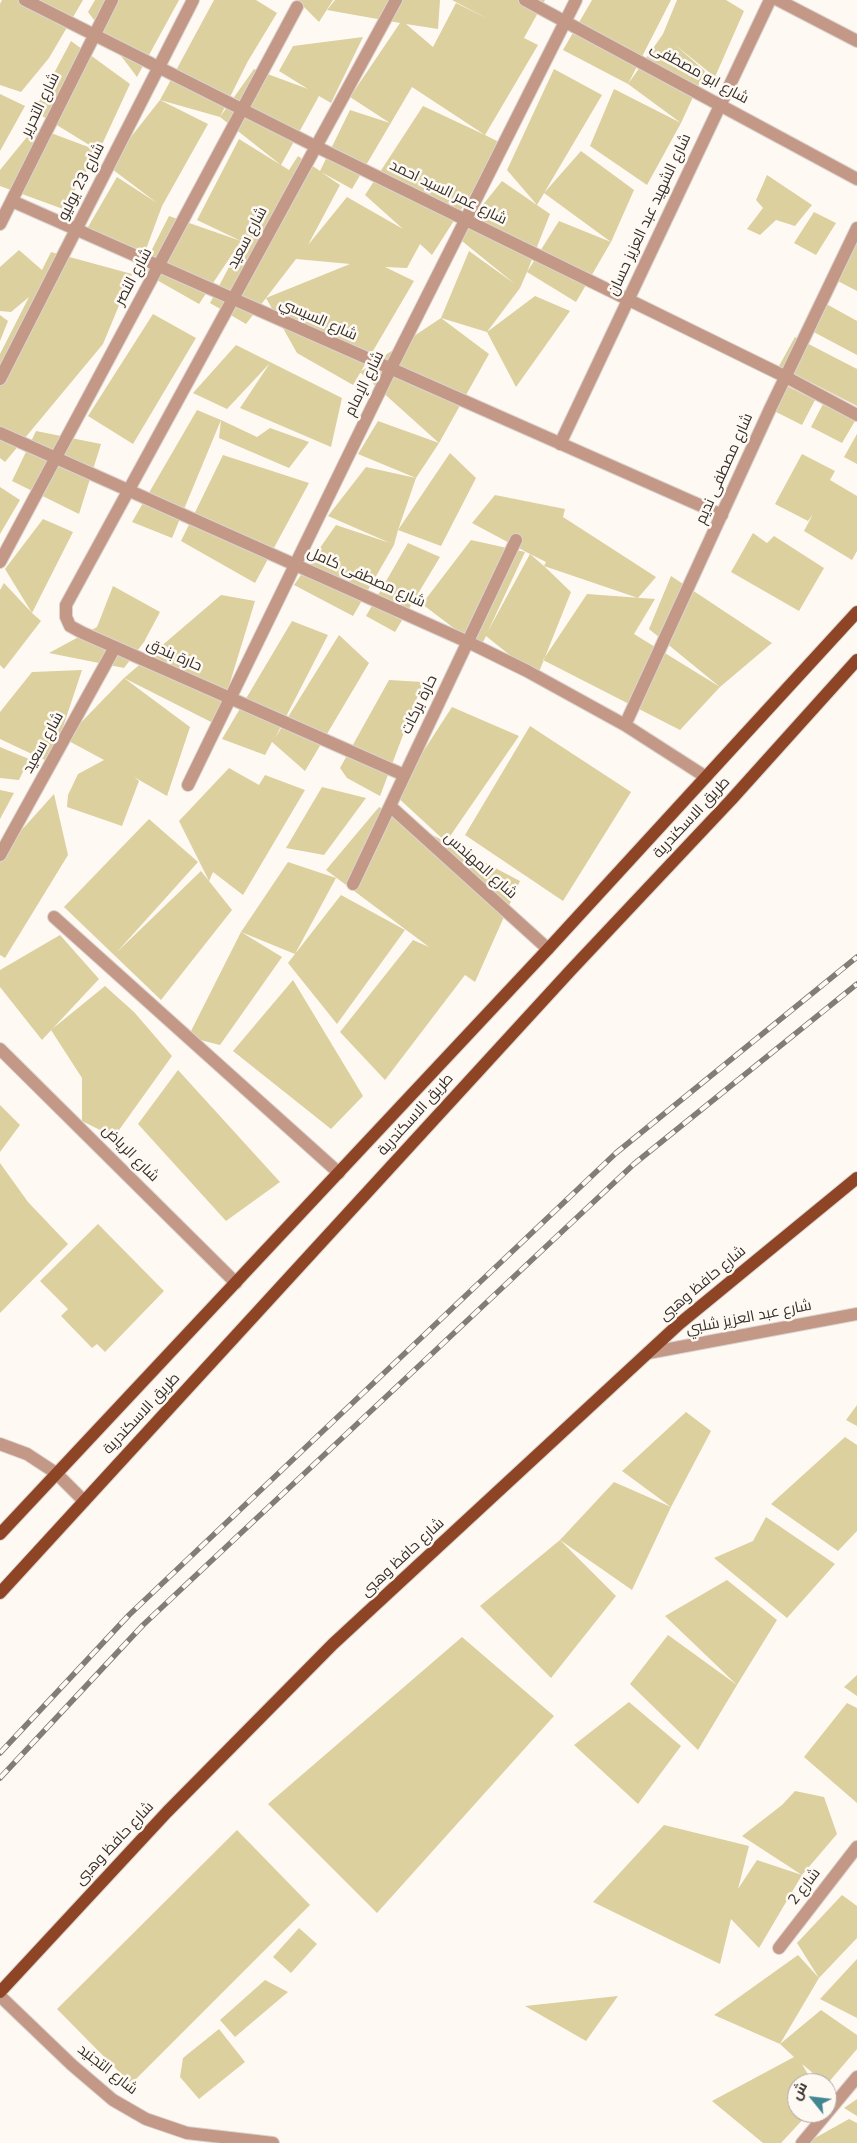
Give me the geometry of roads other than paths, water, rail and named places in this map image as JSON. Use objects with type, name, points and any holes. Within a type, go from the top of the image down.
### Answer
[{"type":"main road","name":"طريق الاسكندرية","points":[[0,1534],[548,949],[857,612]]},
{"type":"main road","name":"طريق الاسكندرية","points":[[0,1593],[571,970],[731,800],[857,660]]},
{"type":"main road","name":"شارع حافظ وهبى","points":[[0,1992],[167,1812],[333,1644],[680,1324],[857,1178]]},
{"type":"street","name":"شارع عمر السيد احمد","points":[[25,0],[242,110],[786,377],[857,415]]},
{"type":"street","name":"شارع التحرير","points":[[0,224],[112,0]]},
{"type":"street","name":"شارع 23 يوليو","points":[[0,379],[193,0]]},
{"type":"street","name":"شارع سعيد","points":[[128,492],[396,0]]},
{"type":"street","name":"شارع ابو مصطفى","points":[[525,0],[566,20],[857,179]]},
{"type":"street","name":"شارع الإمام","points":[[188,785],[294,564],[576,0]]},
{"type":"street","name":"شارع الشهيد عبد العزيز حسان","points":[[560,444],[770,0]]},
{"type":"street","points":[[778,0],[857,41]]},
{"type":"street","name":"شارع النصر","points":[[0,562],[297,7]]},
{"type":"street","name":"شارع السيسي","points":[[12,201],[390,370],[722,515]]},
{"type":"street","name":"شارع مصطفى نديم","points":[[625,725],[857,228]]},
{"type":"street","name":"شارع مصطفى كامل","points":[[0,433],[128,492],[468,642],[527,671],[625,725],[706,777]]},
{"type":"street","name":"حارة بندق","points":[[128,492],[66,605],[66,617],[70,626],[115,648],[404,775]]},
{"type":"street","name":"حارة بركات","points":[[353,884],[516,540]]},
{"type":"street","name":"شارع سعيد","points":[[0,855],[115,648]]},
{"type":"street","name":"شارع المهندس","points":[[390,806],[548,949]]},
{"type":"street","points":[[54,917],[339,1173]]},
{"type":"street","name":"شارع الرياض","points":[[0,1049],[236,1283]]},
{"type":"street","name":"شارع عبد العزيز شلبي","points":[[648,1353],[857,1314]]},
{"type":"street","points":[[0,1444],[27,1454],[56,1473],[84,1501]]},
{"type":"street","name":"شارع 2","points":[[779,1948],[857,1847]]},
{"type":"street","name":"شارع التجنيد","points":[[0,1996],[72,2065],[113,2100],[146,2119],[187,2133],[273,2143]]},
{"type":"street","points":[[802,2143],[857,2077]]},
{"type":"railway","points":[[0,1753],[129,1615],[616,1153],[857,957]]},
{"type":"railway","points":[[0,1778],[143,1625],[634,1164],[857,984]]}]
